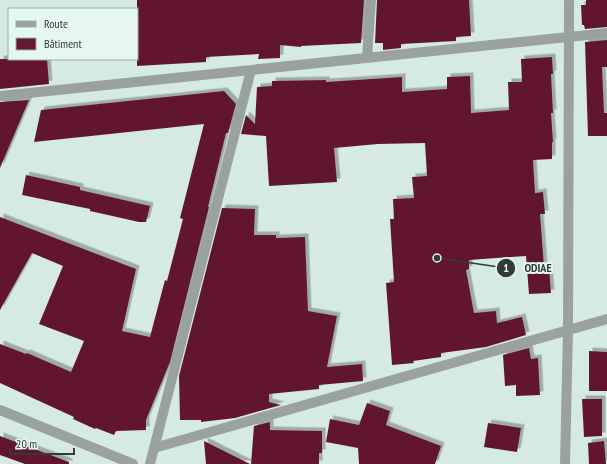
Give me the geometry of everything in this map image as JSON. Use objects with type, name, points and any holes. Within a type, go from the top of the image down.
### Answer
[{"type":"street","points":[[367,58],[371,0]]},
{"type":"street","points":[[565,464],[568,329],[569,0]]},
{"type":"street","points":[[0,96],[607,33]]},
{"type":"street","points":[[150,464],[251,70]]},
{"type":"street","points":[[154,448],[607,319]]},
{"type":"street","points":[[0,410],[133,464]]},
{"type":"building","points":[[137,0],[364,0],[361,43],[301,47],[280,45],[280,58],[258,59],[259,54],[206,57],[206,62],[137,66]]},
{"type":"building","points":[[377,0],[469,0],[471,36],[456,37],[456,41],[401,44],[401,48],[383,50],[383,43],[375,43]]},
{"type":"building","points":[[586,0],[607,0],[607,27],[585,29],[584,25],[582,25],[581,5],[586,5]]},
{"type":"building","points":[[607,40],[607,67],[602,67],[604,113],[607,113],[607,136],[588,136],[585,42]]},
{"type":"building","points":[[552,57],[552,159],[533,160],[535,193],[543,192],[545,214],[540,214],[544,267],[549,267],[551,293],[529,294],[526,256],[469,260],[469,269],[466,270],[474,313],[496,311],[497,323],[522,317],[526,335],[486,347],[441,353],[441,357],[413,361],[414,363],[392,365],[386,283],[394,282],[390,219],[394,219],[393,199],[414,198],[412,177],[427,176],[425,143],[378,144],[334,148],[337,182],[269,186],[266,136],[241,134],[246,115],[255,124],[257,87],[272,86],[272,81],[326,80],[326,82],[402,77],[402,92],[447,89],[447,77],[470,76],[471,113],[509,110],[508,82],[522,82],[521,59]]},
{"type":"building","points":[[0,59],[47,60],[49,84],[0,89]]},
{"type":"building","points":[[224,91],[236,104],[228,133],[226,133],[170,362],[146,420],[146,430],[116,431],[114,435],[96,428],[95,429],[73,419],[74,417],[0,383],[0,344],[26,354],[27,353],[71,372],[84,341],[39,324],[63,266],[32,253],[0,310],[0,217],[136,269],[122,331],[150,337],[165,280],[167,281],[183,219],[180,218],[204,124],[34,142],[41,110]]},
{"type":"building","points":[[29,100],[0,168],[0,102]]},
{"type":"building","points":[[26,175],[80,187],[80,190],[150,206],[146,222],[139,222],[90,211],[90,209],[22,195]]},
{"type":"building","points":[[222,208],[255,209],[254,235],[276,235],[276,238],[305,237],[308,311],[337,316],[327,367],[362,364],[363,381],[319,385],[319,389],[269,394],[269,402],[281,405],[235,418],[201,422],[201,420],[180,420],[179,376]]},
{"type":"building","points":[[529,348],[531,359],[538,358],[540,395],[516,396],[516,385],[505,386],[503,355]]},
{"type":"building","points":[[589,351],[607,352],[607,391],[589,391]]},
{"type":"building","points":[[582,399],[602,399],[602,436],[584,437]]},
{"type":"building","points":[[367,403],[390,411],[386,425],[441,446],[435,464],[359,464],[358,448],[326,442],[330,419],[359,425]]},
{"type":"building","points":[[270,422],[270,430],[322,431],[322,453],[319,453],[319,464],[251,464],[254,426]]},
{"type":"building","points":[[488,423],[521,428],[517,452],[484,447]]},
{"type":"building","points":[[0,436],[69,462],[69,464],[25,464],[0,455]]},
{"type":"building","points":[[204,441],[250,464],[206,464]]},
{"type":"building","points":[[604,441],[606,464],[589,464],[588,443]]},
{"type":"place","name":"ODIAE","points":[[437,258]]}]
